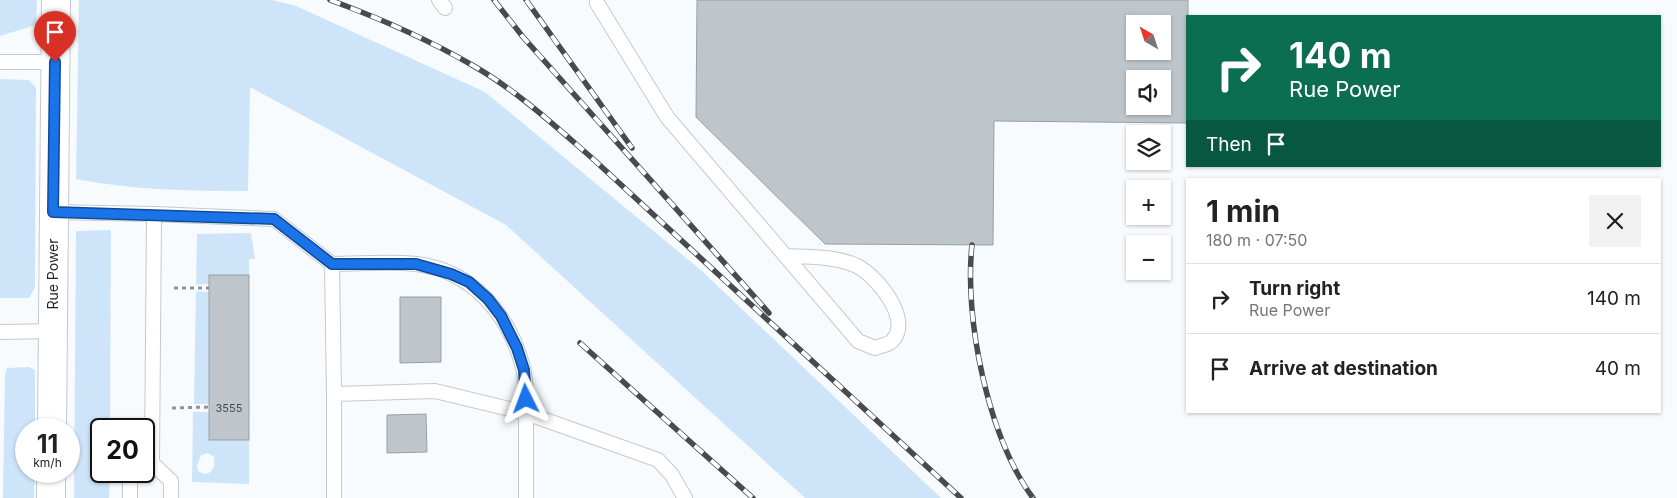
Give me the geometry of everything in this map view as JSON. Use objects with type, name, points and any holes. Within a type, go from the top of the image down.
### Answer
[{"type":"street","name":"Rue Power","points":[[52,418],[56,0]]},
{"type":"street","points":[[51,483],[51,498]]},
{"type":"lane","points":[[597,0],[597,3],[667,118],[785,256],[858,341],[874,348],[891,342],[898,331],[896,314],[888,296],[874,277],[857,266],[839,260],[785,256]]},
{"type":"lane","points":[[0,62],[55,62]]},
{"type":"lane","points":[[53,212],[274,219],[332,264],[416,264],[451,274],[469,282],[488,299],[501,316],[517,348],[524,370],[526,498]]},
{"type":"lane","points":[[147,418],[154,214]]},
{"type":"lane","points":[[332,264],[334,498]]},
{"type":"lane","points":[[0,332],[52,331]]},
{"type":"lane","points":[[334,394],[435,391],[526,413],[658,460],[672,475],[685,498]]},
{"type":"lane","points":[[155,473],[171,481],[170,498]]},
{"type":"lane","points":[[130,483],[130,498]]},
{"type":"path","points":[[196,288],[209,288]]},
{"type":"path","points":[[194,407],[209,407]]},
{"type":"shaded area","points":[[0,0],[37,0],[36,25],[0,36]]},
{"type":"shaded area","points":[[79,0],[272,0],[296,6],[485,92],[702,271],[941,498],[805,498],[506,225],[250,87],[248,191],[140,188],[76,179]]},
{"type":"shaded area","points":[[0,79],[29,80],[36,88],[35,287],[29,298],[0,298]]},
{"type":"shaded area","points":[[111,230],[110,418],[90,418],[90,483],[110,483],[109,498],[74,498],[74,483],[80,483],[80,418],[75,418],[76,231]]},
{"type":"shaded area","points":[[251,233],[255,259],[249,259],[249,275],[209,275],[209,284],[196,285],[197,234]]},
{"type":"shaded area","points":[[196,291],[209,292],[209,404],[194,404]]},
{"type":"shaded area","points":[[29,367],[35,370],[35,418],[15,418],[15,483],[35,483],[34,498],[3,498],[5,374],[7,368]]},
{"type":"shaded area","points":[[193,412],[209,412],[209,440],[249,440],[249,484],[192,482]],"holes":[[[208,453],[214,457],[214,465],[209,473],[206,474],[198,471],[197,466],[201,455]]]},
{"type":"building","points":[[697,0],[1188,0],[1188,15],[1186,15],[1186,123],[994,121],[993,245],[825,244],[696,117]]},
{"type":"building","points":[[209,275],[249,275],[249,440],[209,440]]},
{"type":"building","points":[[400,297],[441,297],[441,362],[400,363]]},
{"type":"building","points":[[426,414],[427,452],[387,453],[387,415]]},
{"type":"railway","points":[[330,0],[367,14],[438,46],[504,85],[534,108],[592,158],[961,498]]},
{"type":"railway","points":[[494,0],[523,37],[769,313]]},
{"type":"railway","points":[[526,0],[632,148]]},
{"type":"railway","points":[[972,245],[970,275],[972,307],[983,376],[1003,443],[1017,473],[1033,498]]},
{"type":"railway","points":[[580,343],[753,498]]},
{"type":"route","points":[[55,62],[53,212],[274,219],[332,264],[416,264],[451,274],[469,282],[488,299],[501,316],[517,348],[524,370],[526,399]]}]
